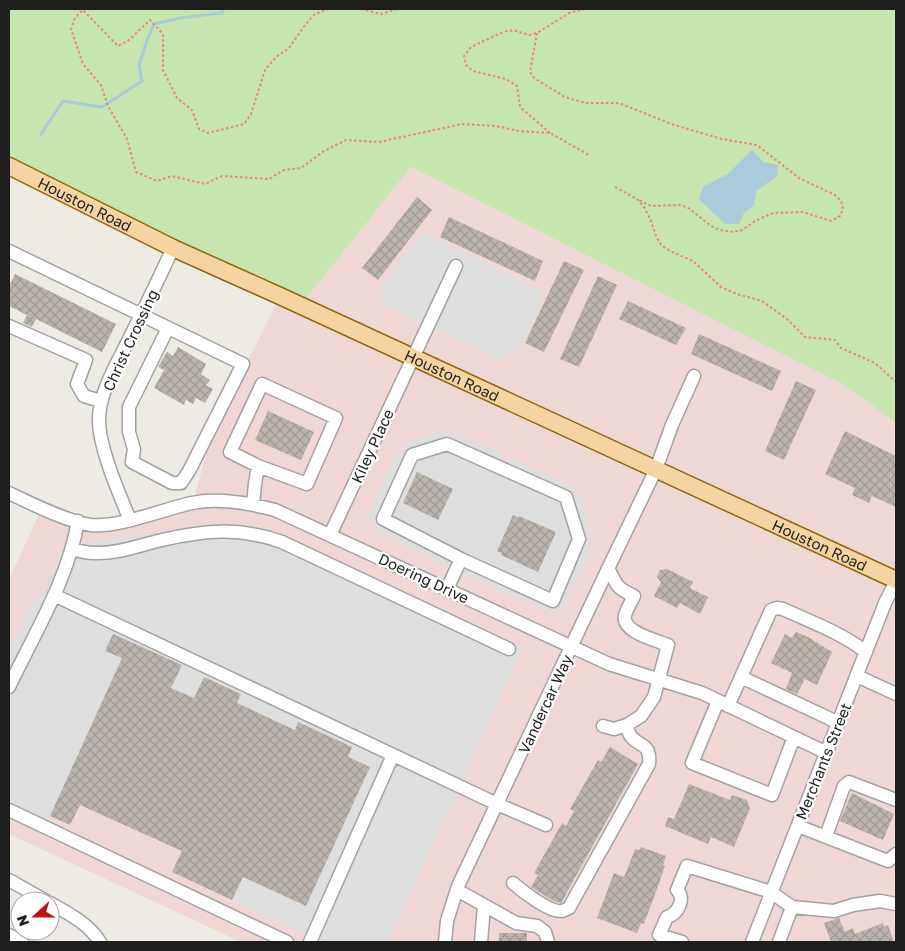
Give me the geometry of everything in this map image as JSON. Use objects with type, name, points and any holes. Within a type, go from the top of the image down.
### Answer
[{"type":"main road","name":"Houston Road","points":[[9,166],[173,248],[896,581]]},
{"type":"street","name":"Christ Crossing","points":[[130,520],[101,438],[99,419],[102,400],[112,374],[173,248]]},
{"type":"street","points":[[9,251],[244,364],[181,483],[172,483],[132,462],[111,469]]},
{"type":"street","name":"Kiley Place","points":[[330,535],[456,266]]},
{"type":"street","points":[[9,326],[86,360],[77,384],[84,396],[102,400]]},
{"type":"street","points":[[132,462],[134,449],[129,432],[129,406],[168,328]]},
{"type":"street","name":"Vandercar Way","points":[[445,942],[447,921],[456,890],[656,469],[672,424],[694,376]]},
{"type":"street","points":[[262,384],[336,418],[307,484],[258,466],[230,452],[262,384]]},
{"type":"street","points":[[446,444],[566,498],[579,539],[552,601],[461,559],[383,519],[412,456],[446,444]]},
{"type":"street","points":[[253,504],[258,466]]},
{"type":"street","name":"Doering Drive","points":[[9,492],[42,508],[91,525],[130,520],[193,503],[215,501],[253,504],[281,512],[625,670],[690,689],[827,753]]},
{"type":"street","points":[[9,687],[54,595],[72,549],[78,521]]},
{"type":"street","points":[[72,549],[95,553],[122,550],[193,534],[227,531],[250,532],[280,541],[509,649]]},
{"type":"street","points":[[447,589],[461,559]]},
{"type":"street","points":[[603,726],[614,729],[627,725],[641,716],[654,697],[668,645],[631,630],[626,623],[625,616],[634,596],[622,591],[615,583],[608,568]]},
{"type":"street","name":"Merchants Street","points":[[752,942],[885,603],[896,581]]},
{"type":"street","points":[[596,594],[622,591]]},
{"type":"street","points":[[54,595],[497,804],[546,825]]},
{"type":"street","points":[[794,738],[772,795],[692,764],[723,704],[741,677],[771,610],[783,609],[838,634],[866,652]]},
{"type":"street","points":[[856,676],[896,694]]},
{"type":"street","points":[[741,677],[839,723]]},
{"type":"street","points":[[514,882],[523,892],[554,911],[562,911],[569,908],[649,764],[650,755],[648,748],[633,740],[628,734],[627,725]]},
{"type":"street","points":[[310,942],[393,755]]},
{"type":"street","points":[[826,836],[844,786],[849,782],[896,800]]},
{"type":"street","points":[[9,810],[287,942]]},
{"type":"street","points":[[798,826],[892,858]]},
{"type":"street","points":[[682,942],[660,935],[667,917],[676,912],[682,898],[677,890],[687,866],[771,892],[792,907],[834,911],[853,905],[880,901],[896,904]]},
{"type":"street","points":[[9,880],[28,891]]},
{"type":"street","points":[[456,890],[516,923],[537,926],[545,932],[548,942]]},
{"type":"street","points":[[481,942],[484,906]]},
{"type":"street","points":[[779,942],[792,907]]},
{"type":"street","points":[[60,908],[92,930],[100,942]]},
{"type":"street","points":[[9,935],[22,942]]},
{"type":"path","points":[[329,9],[315,14],[289,48],[276,57],[265,70],[252,114],[244,124],[208,133],[199,129],[192,110],[177,98],[170,87],[163,70],[163,34],[150,20],[129,40],[118,46],[84,10],[75,18],[71,30],[83,64],[100,85],[108,106],[127,138],[136,172],[157,181],[172,176],[205,184],[222,176],[269,179],[284,170],[301,168],[324,151],[346,140],[379,142],[462,124],[550,133]]},
{"type":"path","points":[[361,9],[381,14],[398,9]]},
{"type":"path","points":[[587,9],[571,12],[537,34],[529,35],[513,30],[503,32],[471,47],[464,56],[466,65],[473,72],[506,79],[517,86],[520,107],[550,133],[589,155]]},
{"type":"path","points":[[537,34],[530,72],[534,78],[553,91],[586,103],[619,103],[674,125],[714,137],[757,144],[799,178],[835,195],[843,209],[840,216],[832,221],[803,212],[773,213],[755,221],[742,230],[733,232],[710,226],[690,209],[681,205],[651,206],[615,187]]},
{"type":"path","points":[[637,199],[644,207],[656,236],[662,245],[670,251],[693,261],[721,287],[762,301],[788,319],[805,337],[835,340],[841,348],[875,363],[896,382]]},
{"type":"shaded area","points":[[411,167],[844,385],[896,423],[896,942],[241,942],[9,834],[9,579],[42,508],[91,525],[193,503],[212,433],[280,296],[301,305]]},
{"type":"shaded area","points":[[423,232],[541,291],[538,297],[543,299],[519,353],[510,349],[504,361],[382,304],[386,295],[378,289]]},
{"type":"shaded area","points":[[445,429],[449,438],[453,431],[504,454],[501,461],[502,464],[508,463],[510,457],[577,488],[572,495],[575,497],[581,495],[593,538],[586,542],[586,544],[592,546],[563,609],[556,606],[552,613],[445,565],[373,529],[375,521],[367,518],[398,450],[403,454],[405,452],[402,444]]},
{"type":"shaded area","points":[[216,524],[256,528],[295,542],[523,648],[388,942],[319,942],[232,900],[243,877],[306,906],[369,767],[348,757],[352,746],[299,722],[295,730],[237,703],[241,694],[204,677],[194,698],[171,688],[181,665],[113,634],[106,651],[122,658],[43,833],[9,818],[9,650],[38,590],[45,593],[64,545]]},
{"type":"green space","points":[[9,9],[896,9],[896,423],[844,385],[411,167],[301,305],[9,166]]},
{"type":"water","points":[[752,150],[763,162],[778,165],[777,176],[756,191],[754,205],[744,213],[739,224],[725,224],[699,199],[703,187],[728,174]]},
{"type":"building","points":[[417,197],[432,210],[378,280],[362,268]]},
{"type":"building","points":[[449,217],[543,261],[535,281],[440,237]]},
{"type":"building","points":[[564,261],[584,270],[544,352],[525,343]]},
{"type":"building","points":[[15,274],[116,324],[102,352],[36,319],[32,327],[23,323],[27,315],[9,306],[9,286]]},
{"type":"building","points":[[598,276],[617,285],[579,367],[560,359]]},
{"type":"building","points":[[628,301],[686,328],[676,345],[619,319]]},
{"type":"building","points":[[699,334],[781,371],[772,391],[691,354]]},
{"type":"building","points":[[178,347],[206,364],[201,374],[210,380],[206,385],[213,389],[205,403],[196,398],[193,404],[186,400],[184,405],[154,388],[164,370],[158,367],[167,352],[173,356]]},
{"type":"building","points":[[796,381],[816,390],[784,460],[765,451]]},
{"type":"building","points":[[268,411],[314,432],[301,460],[255,440]]},
{"type":"building","points":[[845,431],[896,456],[896,507],[872,496],[869,503],[852,495],[855,488],[825,474]]},
{"type":"building","points":[[417,472],[453,489],[438,520],[403,503]]},
{"type":"building","points":[[513,515],[556,532],[538,572],[501,555],[502,553],[497,551]]},
{"type":"building","points":[[667,569],[693,582],[690,588],[708,597],[700,614],[680,603],[677,608],[654,596],[661,582],[657,577],[660,570]]},
{"type":"building","points":[[796,632],[832,652],[817,685],[805,679],[797,694],[786,689],[792,673],[771,663],[785,634],[792,638]]},
{"type":"building","points":[[113,634],[182,665],[171,688],[194,698],[204,677],[241,694],[237,703],[295,730],[298,722],[352,747],[348,757],[370,767],[306,906],[243,877],[232,900],[172,872],[182,851],[80,805],[70,825],[50,816],[122,658],[105,651]]},
{"type":"building","points":[[610,747],[638,764],[561,903],[554,901],[531,887],[538,875],[534,873],[562,823],[566,826],[574,811],[570,809],[598,760],[601,762]]},
{"type":"building","points":[[689,784],[730,800],[732,795],[747,800],[750,808],[734,847],[711,837],[708,844],[665,826],[668,817],[674,819]]},
{"type":"building","points":[[852,793],[894,814],[883,840],[840,821]]},
{"type":"building","points":[[641,847],[666,856],[663,865],[665,866],[644,924],[641,923],[637,933],[597,918],[614,873],[624,877],[635,849],[640,850]]},
{"type":"building","points":[[839,918],[845,932],[853,928],[855,934],[883,923],[884,927],[888,925],[894,942],[831,942],[824,923]]},
{"type":"building","points":[[499,933],[527,933],[527,942],[499,942]]},
{"type":"waterway","points":[[41,134],[63,101],[102,107],[142,81],[139,66],[154,24],[180,18],[222,13],[224,9]]}]
